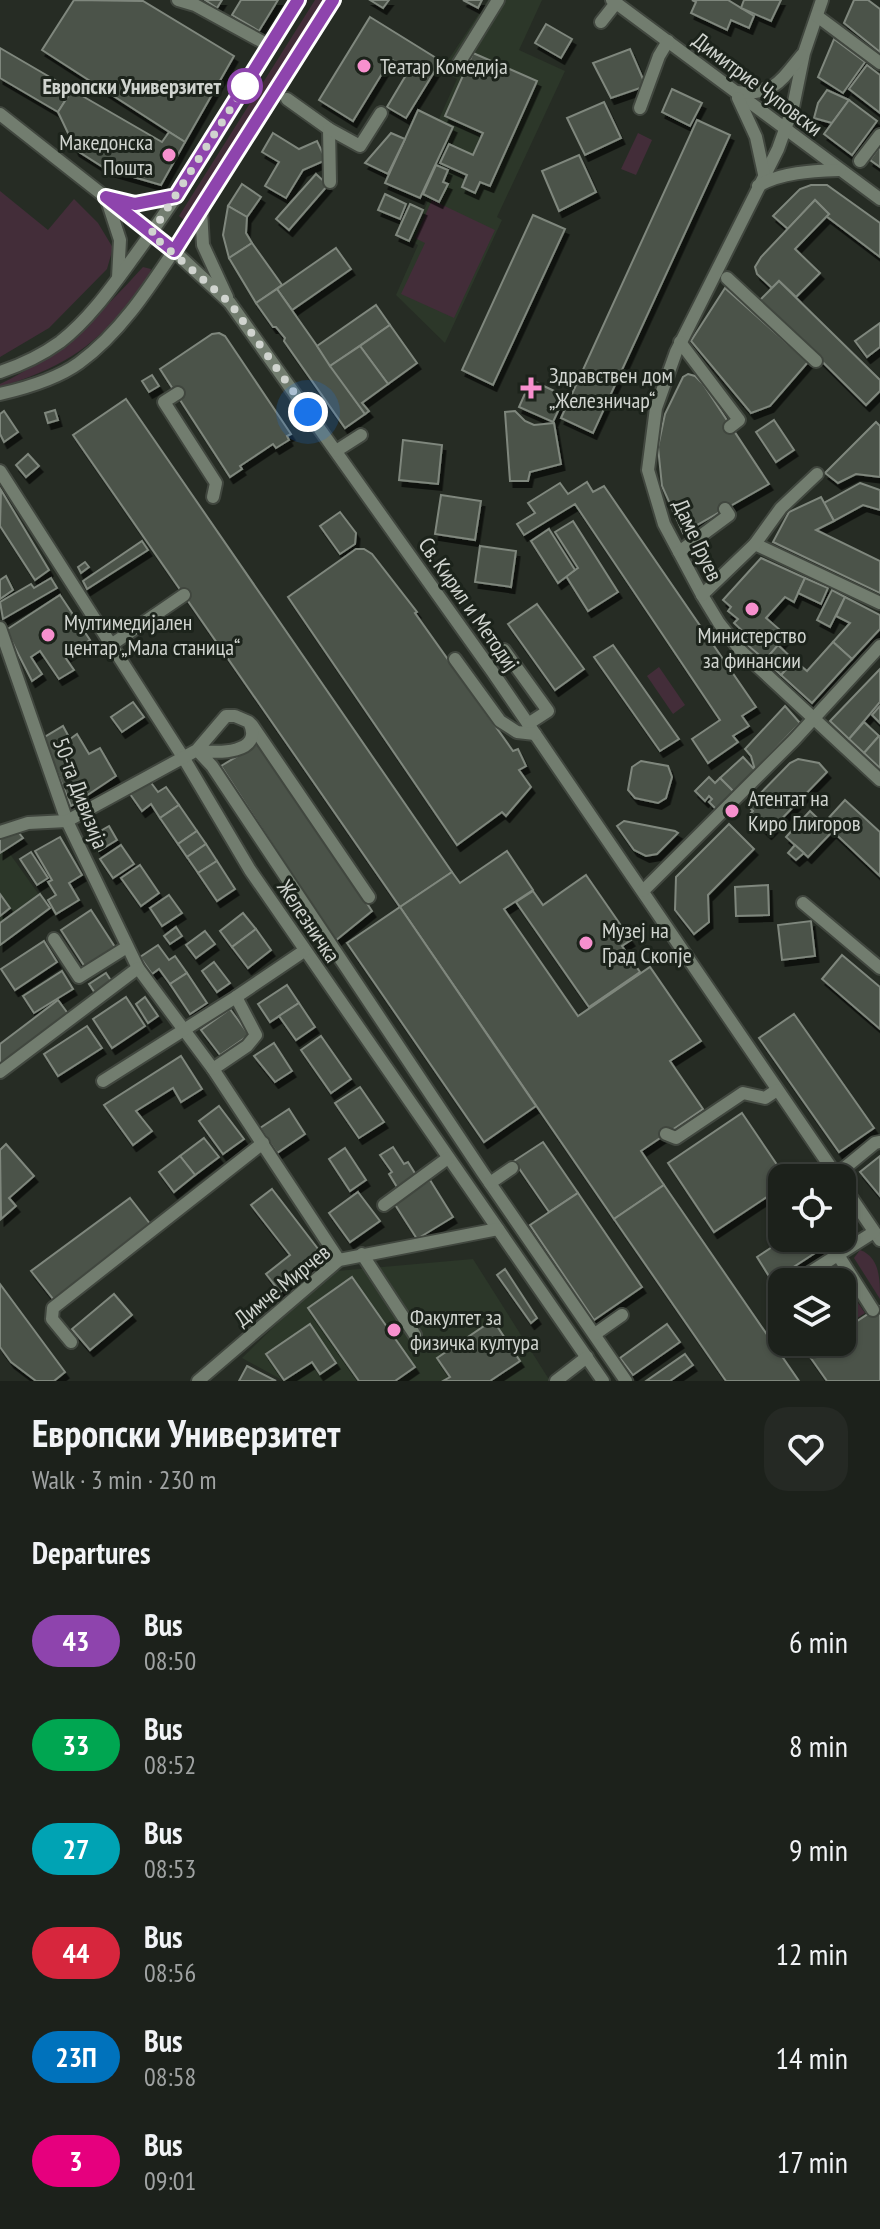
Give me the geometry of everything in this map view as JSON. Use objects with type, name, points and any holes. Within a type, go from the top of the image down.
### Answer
[{"type":"street","points":[[178,0],[195,5],[270,46]]},
{"type":"street","points":[[0,372],[20,365],[61,341],[98,304],[176,196],[298,0]]},
{"type":"street","points":[[0,394],[23,389],[77,365],[110,337],[174,251],[333,0]]},
{"type":"street","points":[[459,63],[498,0]]},
{"type":"street","name":"Даме Груев","points":[[822,0],[804,53],[785,130],[680,342],[656,408],[648,470],[664,524],[702,595],[741,651],[880,780]]},
{"type":"street","points":[[601,22],[614,1]]},
{"type":"street","name":"Димитрие Чуповски","points":[[614,1],[880,199]]},
{"type":"street","points":[[817,16],[880,63]]},
{"type":"street","points":[[640,108],[659,56],[668,41]]},
{"type":"street","points":[[734,92],[752,94],[772,88],[804,53]]},
{"type":"street","points":[[734,92],[751,121],[764,174]]},
{"type":"street","points":[[287,99],[329,129],[360,146],[381,113]]},
{"type":"street","name":"Св. Кирил и Методиј","points":[[0,114],[174,251],[230,303],[531,729],[829,1164]]},
{"type":"street","points":[[329,129],[330,182]]},
{"type":"street","points":[[860,161],[880,135]]},
{"type":"street","points":[[758,186],[769,179],[783,176],[840,170]]},
{"type":"street","points":[[106,197],[135,204],[176,196]]},
{"type":"street","points":[[106,197],[120,240],[118,278]]},
{"type":"street","points":[[201,210],[203,245],[230,303]]},
{"type":"street","points":[[727,278],[816,361]]},
{"type":"street","points":[[680,342],[739,420],[730,427]]},
{"type":"street","points":[[178,393],[164,402],[216,483],[213,497]]},
{"type":"street","points":[[336,451],[361,435]]},
{"type":"street","name":"Железничка","points":[[0,471],[183,757],[250,870],[603,1381]]},
{"type":"street","points":[[702,595],[755,544],[781,508],[817,474]]},
{"type":"street","points":[[679,552],[729,515],[725,509]]},
{"type":"street","points":[[755,544],[880,603]]},
{"type":"street","points":[[111,645],[184,595]]},
{"type":"street","name":"50-та Дивизија","points":[[1,633],[67,821],[138,968],[213,1069],[339,1260]]},
{"type":"street","points":[[643,891],[813,719],[880,646]]},
{"type":"street","points":[[455,659],[500,721],[517,732],[531,729],[548,711],[504,650]]},
{"type":"street","points":[[0,832],[28,823],[67,821],[197,750],[226,716],[245,719],[369,897]]},
{"type":"street","points":[[197,750],[215,754],[237,750],[250,740],[252,725]]},
{"type":"street","points":[[197,750],[212,766],[626,1381]]},
{"type":"street","points":[[803,903],[880,968]]},
{"type":"street","points":[[54,939],[79,977],[127,947]]},
{"type":"street","points":[[103,1081],[304,951]]},
{"type":"street","points":[[0,1072],[138,968]]},
{"type":"street","points":[[213,1069],[247,1046],[256,1035],[236,997]]},
{"type":"street","points":[[666,1134],[676,1138],[743,1093],[765,1098],[777,1090]]},
{"type":"street","points":[[854,1164],[875,1143],[880,1142]]},
{"type":"street","points":[[71,1342],[52,1319],[53,1308],[263,1143]]},
{"type":"street","points":[[384,1205],[448,1158]]},
{"type":"street","points":[[467,1184],[512,1168]]},
{"type":"street","name":"Св. Кирил и Методиј","points":[[856,1204],[877,1236]]},
{"type":"street","name":"Димче Мирчев","points":[[198,1381],[339,1260],[498,1229]]},
{"type":"street","points":[[817,1268],[877,1236]]},
{"type":"street","points":[[362,1254],[415,1335]]},
{"type":"street","points":[[838,1255],[873,1310]]},
{"type":"street","points":[[595,1334],[622,1315]]},
{"type":"street","points":[[556,1381],[587,1357]]},
{"type":"shaded area","points":[[315,0],[323,0],[184,220],[179,216]]},
{"type":"shaded area","points":[[488,0],[542,0],[519,50],[565,71],[497,217],[502,220],[445,343],[396,295],[418,245],[410,241],[429,199],[422,195],[453,126],[439,119],[457,79],[441,71]]},
{"type":"shaded area","points":[[638,133],[652,140],[636,175],[621,169]]},
{"type":"shaded area","points":[[0,191],[48,230],[74,199],[98,223],[113,248],[107,269],[49,328],[0,357]]},
{"type":"shaded area","points":[[432,200],[495,230],[454,318],[401,294],[425,243],[415,238]]},
{"type":"shaded area","points":[[143,267],[151,269],[145,283],[100,335],[56,365],[0,387],[0,384],[41,361],[78,333]]},
{"type":"shaded area","points":[[659,667],[685,705],[673,714],[647,676]]},
{"type":"shaded area","points":[[0,840],[42,899],[0,927]]},
{"type":"shaded area","points":[[860,1250],[867,1253],[875,1264],[880,1299],[854,1258]]},
{"type":"shaded area","name":"Факултет за физичка култура","points":[[473,1259],[550,1381],[284,1381],[242,1358],[299,1302],[337,1271]]},
{"type":"shaded area","points":[[856,1300],[865,1313],[856,1319]]},
{"type":"building","name":"Европски Универзитет","points":[[74,0],[143,1],[234,56],[185,142],[42,50]]},
{"type":"building","points":[[205,0],[222,0],[217,8]]},
{"type":"building","points":[[241,0],[278,0],[259,31],[232,15]]},
{"type":"building","points":[[370,0],[389,0],[383,8]]},
{"type":"building","points":[[463,0],[482,0],[478,8]]},
{"type":"building","points":[[692,0],[728,0],[754,16],[749,28],[731,20],[727,30],[691,13],[696,2]]},
{"type":"building","points":[[744,0],[781,0],[771,21],[741,8]]},
{"type":"building","points":[[854,0],[868,0],[880,9],[880,52],[844,23]]},
{"type":"building","name":"Театар Комедија","points":[[370,17],[441,61],[406,118],[387,107],[409,70],[391,59],[353,121],[319,100]]},
{"type":"building","points":[[546,24],[572,39],[561,58],[535,43]]},
{"type":"building","points":[[834,39],[865,62],[843,93],[818,77]]},
{"type":"building","points":[[0,48],[72,90],[58,112],[0,78]]},
{"type":"building","points":[[630,49],[646,86],[611,98],[593,63]]},
{"type":"building","points":[[473,53],[537,81],[490,186],[480,182],[475,193],[462,187],[467,175],[440,163],[449,144],[473,155],[483,133],[445,116]]},
{"type":"building","points":[[867,65],[880,75],[880,113],[849,89]]},
{"type":"building","points":[[672,89],[702,103],[690,126],[662,112]]},
{"type":"building","points":[[72,90],[162,142],[169,132],[185,142],[161,185],[106,169],[76,150],[58,112]]},
{"type":"building","points":[[827,90],[849,100],[832,123],[814,118],[818,103]]},
{"type":"building","points":[[849,100],[877,121],[852,155],[824,134]]},
{"type":"building","points":[[604,102],[621,138],[585,155],[567,118]]},
{"type":"building","points":[[418,110],[453,127],[420,198],[385,183]]},
{"type":"building","points":[[697,120],[730,135],[593,433],[561,418]]},
{"type":"building","points":[[273,133],[299,149],[317,141],[326,160],[303,170],[286,198],[265,186],[279,162],[262,152]]},
{"type":"building","points":[[391,133],[405,139],[388,174],[365,163]]},
{"type":"building","points":[[880,146],[880,167],[870,160]]},
{"type":"building","points":[[579,155],[596,192],[559,211],[542,171]]},
{"type":"building","points":[[436,165],[448,170],[443,182],[448,184],[439,202],[423,194]]},
{"type":"building","points":[[316,174],[328,185],[289,230],[276,219]]},
{"type":"building","points":[[242,184],[261,197],[247,217],[228,206]]},
{"type":"building","points":[[827,185],[880,223],[880,257],[826,216],[829,214],[815,200],[788,229],[773,216],[800,189]]},
{"type":"building","points":[[385,194],[406,204],[400,219],[378,210]]},
{"type":"building","points":[[815,200],[829,214],[795,249],[820,273],[796,297],[779,281],[772,288],[757,274],[755,267]]},
{"type":"building","points":[[410,204],[423,210],[409,241],[396,235]]},
{"type":"building","points":[[228,206],[247,217],[246,233],[252,243],[229,258],[223,235]]},
{"type":"building","points":[[533,215],[565,229],[493,385],[462,370]]},
{"type":"building","points":[[252,243],[282,285],[256,303],[229,258]]},
{"type":"building","points":[[336,248],[351,269],[292,310],[277,289]]},
{"type":"building","points":[[779,281],[880,380],[880,391],[866,405],[760,300]]},
{"type":"building","points":[[725,288],[808,362],[770,406],[751,413],[691,341]]},
{"type":"building","points":[[277,289],[365,414],[345,428],[284,341],[285,338],[256,303]]},
{"type":"building","points":[[376,305],[390,325],[330,366],[317,346]]},
{"type":"building","points":[[880,323],[880,347],[867,357],[855,341]]},
{"type":"building","points":[[390,325],[417,363],[388,384],[360,346]]},
{"type":"building","points":[[212,334],[225,336],[291,434],[287,436],[289,440],[276,448],[273,444],[240,466],[242,469],[230,477],[160,369]]},
{"type":"building","points":[[360,346],[388,384],[362,403],[369,411],[365,414],[330,366]]},
{"type":"building","points":[[688,374],[703,384],[769,484],[683,533],[662,486],[658,447],[665,414],[683,377]]},
{"type":"building","points":[[152,375],[159,386],[149,392],[142,381]]},
{"type":"building","points":[[531,380],[565,396],[553,422],[519,407]]},
{"type":"building","points":[[126,399],[452,872],[400,907],[73,435]]},
{"type":"building","points":[[55,410],[58,420],[48,423],[45,413]]},
{"type":"building","points":[[4,411],[18,432],[4,442],[0,434],[0,414]]},
{"type":"building","points":[[515,411],[534,425],[554,423],[561,464],[530,472],[528,481],[510,481],[505,412]]},
{"type":"building","points":[[774,420],[794,450],[776,462],[756,432]]},
{"type":"building","points":[[876,422],[880,426],[880,477],[856,474],[838,483],[825,473]]},
{"type":"building","points":[[403,440],[442,445],[438,484],[399,480]]},
{"type":"building","points":[[28,454],[39,466],[26,477],[16,465]]},
{"type":"building","points":[[587,482],[593,492],[604,486],[756,707],[742,716],[749,726],[733,736],[738,742],[708,763],[692,739],[720,720],[575,504],[524,535],[517,524],[535,513],[528,503],[560,483],[568,494]]},
{"type":"building","points":[[860,483],[880,490],[880,510],[863,505],[834,521],[824,503]]},
{"type":"building","points":[[1,490],[49,570],[35,580],[0,526]]},
{"type":"building","points":[[441,495],[481,501],[475,540],[435,534]]},
{"type":"building","points":[[821,497],[834,521],[816,530],[880,561],[880,593],[773,542],[789,512]]},
{"type":"building","points":[[340,512],[356,533],[355,544],[340,554],[320,526]]},
{"type":"building","points":[[573,521],[618,592],[588,611],[566,576],[578,568],[555,532]]},
{"type":"building","points":[[549,529],[575,570],[558,583],[531,541]]},
{"type":"building","points":[[142,541],[148,550],[87,589],[83,581]]},
{"type":"building","points":[[480,546],[516,551],[511,587],[475,582]]},
{"type":"building","points":[[356,549],[372,554],[417,612],[513,751],[518,749],[526,766],[519,770],[531,787],[506,816],[502,812],[457,845],[288,597]]},
{"type":"building","name":"Министерство за финансии","points":[[761,558],[805,578],[794,602],[785,597],[766,618],[787,636],[765,660],[744,642],[749,637],[734,623],[738,619],[728,611],[731,607],[723,600]]},
{"type":"building","points":[[85,562],[89,567],[81,573],[78,567]]},
{"type":"building","points":[[6,576],[13,590],[0,599],[0,580]]},
{"type":"building","points":[[51,578],[57,588],[3,619],[0,602],[31,584],[34,588]]},
{"type":"building","points":[[805,578],[828,588],[821,604],[798,593]]},
{"type":"building","points":[[832,590],[845,597],[830,627],[817,620]]},
{"type":"building","name":"Мултимедијален центар „Мала станица“","points":[[60,595],[90,640],[65,657],[74,670],[59,679],[40,651],[31,657],[42,674],[32,681],[6,630]]},
{"type":"building","points":[[845,597],[880,615],[880,629],[852,659],[833,642],[850,623],[836,616]]},
{"type":"building","points":[[537,604],[584,669],[555,690],[508,624]]},
{"type":"building","points":[[833,642],[852,659],[812,703],[781,675],[794,660],[807,671]]},
{"type":"building","points":[[613,645],[679,739],[660,751],[594,657]]},
{"type":"building","points":[[778,645],[794,660],[781,675],[765,660]]},
{"type":"building","points":[[880,669],[880,702],[849,739],[830,721]]},
{"type":"building","points":[[133,702],[144,717],[122,732],[111,717]]},
{"type":"building","points":[[785,706],[800,723],[755,770],[751,756],[745,749]]},
{"type":"building","points":[[880,706],[880,723],[872,715]]},
{"type":"building","points":[[864,722],[879,736],[864,753],[849,739]]},
{"type":"building","points":[[63,726],[70,739],[77,734],[89,754],[100,748],[116,776],[71,806],[43,738]]},
{"type":"building","points":[[880,736],[880,768],[864,753]]},
{"type":"building","points":[[261,742],[372,911],[335,941],[221,766]]},
{"type":"building","points":[[743,757],[755,770],[734,792],[720,778]]},
{"type":"building","points":[[798,759],[819,763],[827,772],[768,833],[749,815],[753,811],[748,806],[790,763]]},
{"type":"building","points":[[641,761],[668,766],[672,777],[666,798],[658,803],[635,798],[628,790],[632,767]]},
{"type":"building","points":[[709,777],[715,783],[720,778],[734,792],[716,809],[709,802],[712,799],[709,796],[705,801],[695,791]]},
{"type":"building","points":[[149,780],[158,792],[166,787],[179,805],[160,818],[151,804],[142,811],[130,794]]},
{"type":"building","points":[[845,800],[880,832],[880,876],[824,823]]},
{"type":"building","points":[[179,805],[197,831],[178,844],[160,818]]},
{"type":"building","points":[[810,811],[832,832],[808,857],[786,837]]},
{"type":"building","points":[[624,821],[678,833],[657,854],[646,856],[634,850],[617,826]]},
{"type":"building","points":[[729,824],[754,849],[708,895],[709,922],[694,934],[675,910],[676,877]]},
{"type":"building","points":[[109,826],[117,840],[99,851],[90,837]]},
{"type":"building","points":[[15,828],[23,838],[0,853],[0,839]]},
{"type":"building","points":[[197,831],[206,844],[187,857],[178,844]]},
{"type":"building","points":[[60,837],[82,875],[69,883],[79,900],[56,914],[48,900],[56,895],[48,882],[52,880],[35,851]]},
{"type":"building","points":[[206,844],[217,861],[198,873],[187,857]]},
{"type":"building","points":[[121,845],[134,864],[113,878],[100,859]]},
{"type":"building","points":[[795,845],[804,853],[796,860],[788,853]]},
{"type":"building","points":[[507,851],[533,890],[504,909],[578,1016],[650,967],[701,1041],[670,1061],[703,1109],[641,1151],[664,1185],[614,1219],[400,907],[452,872],[460,883]]},
{"type":"building","points":[[31,852],[48,878],[37,885],[20,859]]},
{"type":"building","points":[[217,861],[235,889],[217,901],[198,873]]},
{"type":"building","points":[[140,865],[159,893],[141,906],[121,878]]},
{"type":"building","name":"Музеј на Град Скопје","points":[[586,875],[631,940],[622,946],[640,972],[589,1007],[516,902],[533,891],[543,905]]},
{"type":"building","points":[[768,885],[769,915],[736,916],[735,887]]},
{"type":"building","points":[[0,894],[10,908],[0,916]]},
{"type":"building","points":[[40,894],[50,908],[0,945],[0,923]]},
{"type":"building","points":[[169,895],[182,913],[162,926],[150,908]]},
{"type":"building","points":[[400,907],[536,1106],[484,1142],[347,943]]},
{"type":"building","points":[[91,910],[115,947],[85,967],[61,930]]},
{"type":"building","points":[[243,913],[256,929],[232,947],[220,931]]},
{"type":"building","points":[[811,921],[815,956],[782,960],[778,925]]},
{"type":"building","points":[[176,927],[182,936],[170,944],[164,936]]},
{"type":"building","points":[[256,929],[271,950],[248,968],[232,947]]},
{"type":"building","points":[[205,931],[215,944],[196,958],[186,945]]},
{"type":"building","points":[[44,941],[57,962],[15,990],[1,969]]},
{"type":"building","points":[[158,945],[169,960],[175,956],[187,973],[170,984],[159,969],[152,974],[140,957]]},
{"type":"building","points":[[842,955],[880,987],[880,1029],[822,979]]},
{"type":"building","points":[[214,962],[230,983],[217,992],[202,971]]},
{"type":"building","points":[[62,971],[73,989],[34,1013],[23,996]]},
{"type":"building","points":[[106,973],[112,982],[95,993],[89,984]]},
{"type":"building","points":[[187,973],[207,1003],[190,1014],[170,984]]},
{"type":"building","points":[[287,985],[299,1003],[270,1022],[258,1004]]},
{"type":"building","points":[[126,997],[145,1026],[112,1048],[93,1019]]},
{"type":"building","points":[[145,997],[158,1016],[148,1023],[136,1004]]},
{"type":"building","points":[[58,1000],[69,1015],[0,1066],[0,1044]]},
{"type":"building","points":[[299,1003],[315,1027],[296,1040],[279,1016]]},
{"type":"building","points":[[230,1009],[249,1035],[220,1055],[201,1030]]},
{"type":"building","points":[[794,1014],[874,1128],[839,1152],[759,1038]]},
{"type":"building","points":[[87,1026],[102,1048],[58,1076],[44,1054]]},
{"type":"building","points":[[321,1036],[351,1079],[331,1093],[301,1050]]},
{"type":"building","points":[[274,1043],[292,1071],[275,1082],[254,1056]]},
{"type":"building","points":[[181,1056],[202,1089],[181,1102],[173,1088],[136,1111],[152,1131],[133,1145],[104,1105]]},
{"type":"building","points":[[360,1087],[384,1122],[359,1138],[335,1103]]},
{"type":"building","points":[[219,1106],[244,1139],[223,1154],[199,1121]]},
{"type":"building","points":[[289,1109],[305,1134],[277,1153],[260,1128]]},
{"type":"building","points":[[742,1113],[777,1164],[768,1164],[768,1196],[714,1232],[668,1163]]},
{"type":"building","points":[[204,1138],[219,1157],[195,1175],[180,1156]]},
{"type":"building","points":[[543,1142],[578,1193],[549,1212],[514,1161]]},
{"type":"building","points":[[6,1144],[34,1176],[9,1198],[16,1206],[1,1219],[0,1150]]},
{"type":"building","points":[[393,1147],[416,1175],[397,1187],[389,1174],[392,1172],[380,1155]]},
{"type":"building","points":[[345,1148],[366,1180],[350,1191],[329,1159]]},
{"type":"building","points":[[180,1156],[195,1175],[174,1192],[159,1172]]},
{"type":"building","points":[[880,1156],[880,1196],[860,1172]]},
{"type":"building","points":[[430,1180],[453,1217],[417,1239],[394,1203]]},
{"type":"building","points":[[664,1185],[768,1336],[768,1356],[782,1356],[799,1381],[726,1381],[614,1219]]},
{"type":"building","points":[[272,1189],[325,1258],[280,1292],[266,1274],[290,1255],[251,1205]]},
{"type":"building","points":[[358,1192],[380,1221],[350,1242],[329,1213]]},
{"type":"building","points":[[578,1193],[642,1287],[594,1320],[530,1225]]},
{"type":"building","points":[[130,1198],[151,1225],[54,1300],[31,1271]]},
{"type":"building","points":[[768,1250],[817,1252],[792,1268],[768,1268],[768,1275],[757,1257]]},
{"type":"building","points":[[505,1269],[537,1318],[531,1323],[497,1275]]},
{"type":"building","points":[[352,1277],[415,1367],[395,1381],[359,1381],[308,1308]]},
{"type":"building","points":[[0,1284],[65,1372],[54,1381],[36,1381],[11,1362],[0,1347]]},
{"type":"building","points":[[114,1294],[132,1315],[90,1350],[72,1329]]},
{"type":"building","points":[[880,1306],[880,1381],[827,1381],[809,1356],[856,1356],[856,1322]]},
{"type":"building","points":[[493,1320],[520,1361],[490,1381],[443,1381],[450,1377],[437,1358]]},
{"type":"building","points":[[310,1324],[336,1363],[320,1374],[312,1362],[284,1380],[266,1354]]},
{"type":"building","points":[[667,1324],[680,1342],[633,1375],[620,1358]]},
{"type":"building","points":[[685,1354],[693,1365],[670,1381],[646,1381]]},
{"type":"building","points":[[247,1366],[276,1381],[239,1381]]},
{"type":"bus line","name":"43","points":[[298,0],[176,196],[135,204],[106,197],[174,251],[333,0]]},
{"type":"place","name":"Театар Комедија","points":[[364,66]]},
{"type":"place","name":"Европски Универзитет","points":[[245,86]]},
{"type":"place","name":"Македонска Пошта","points":[[169,155]]},
{"type":"place","name":"Здравствен дом „Железничар“","points":[[531,388]]},
{"type":"place","name":"Министерство за финансии","points":[[752,609]]},
{"type":"place","name":"Мултимедијален центар „Мала станица“","points":[[48,635]]},
{"type":"place","name":"Атентат на Киро Глигоров","points":[[732,811]]},
{"type":"place","name":"Музеј на Град Скопје","points":[[586,943]]},
{"type":"place","name":"Факултет за физичка култура","points":[[394,1330]]},
{"type":"route","points":[[245,86],[151,234],[230,303],[308,412]]}]
